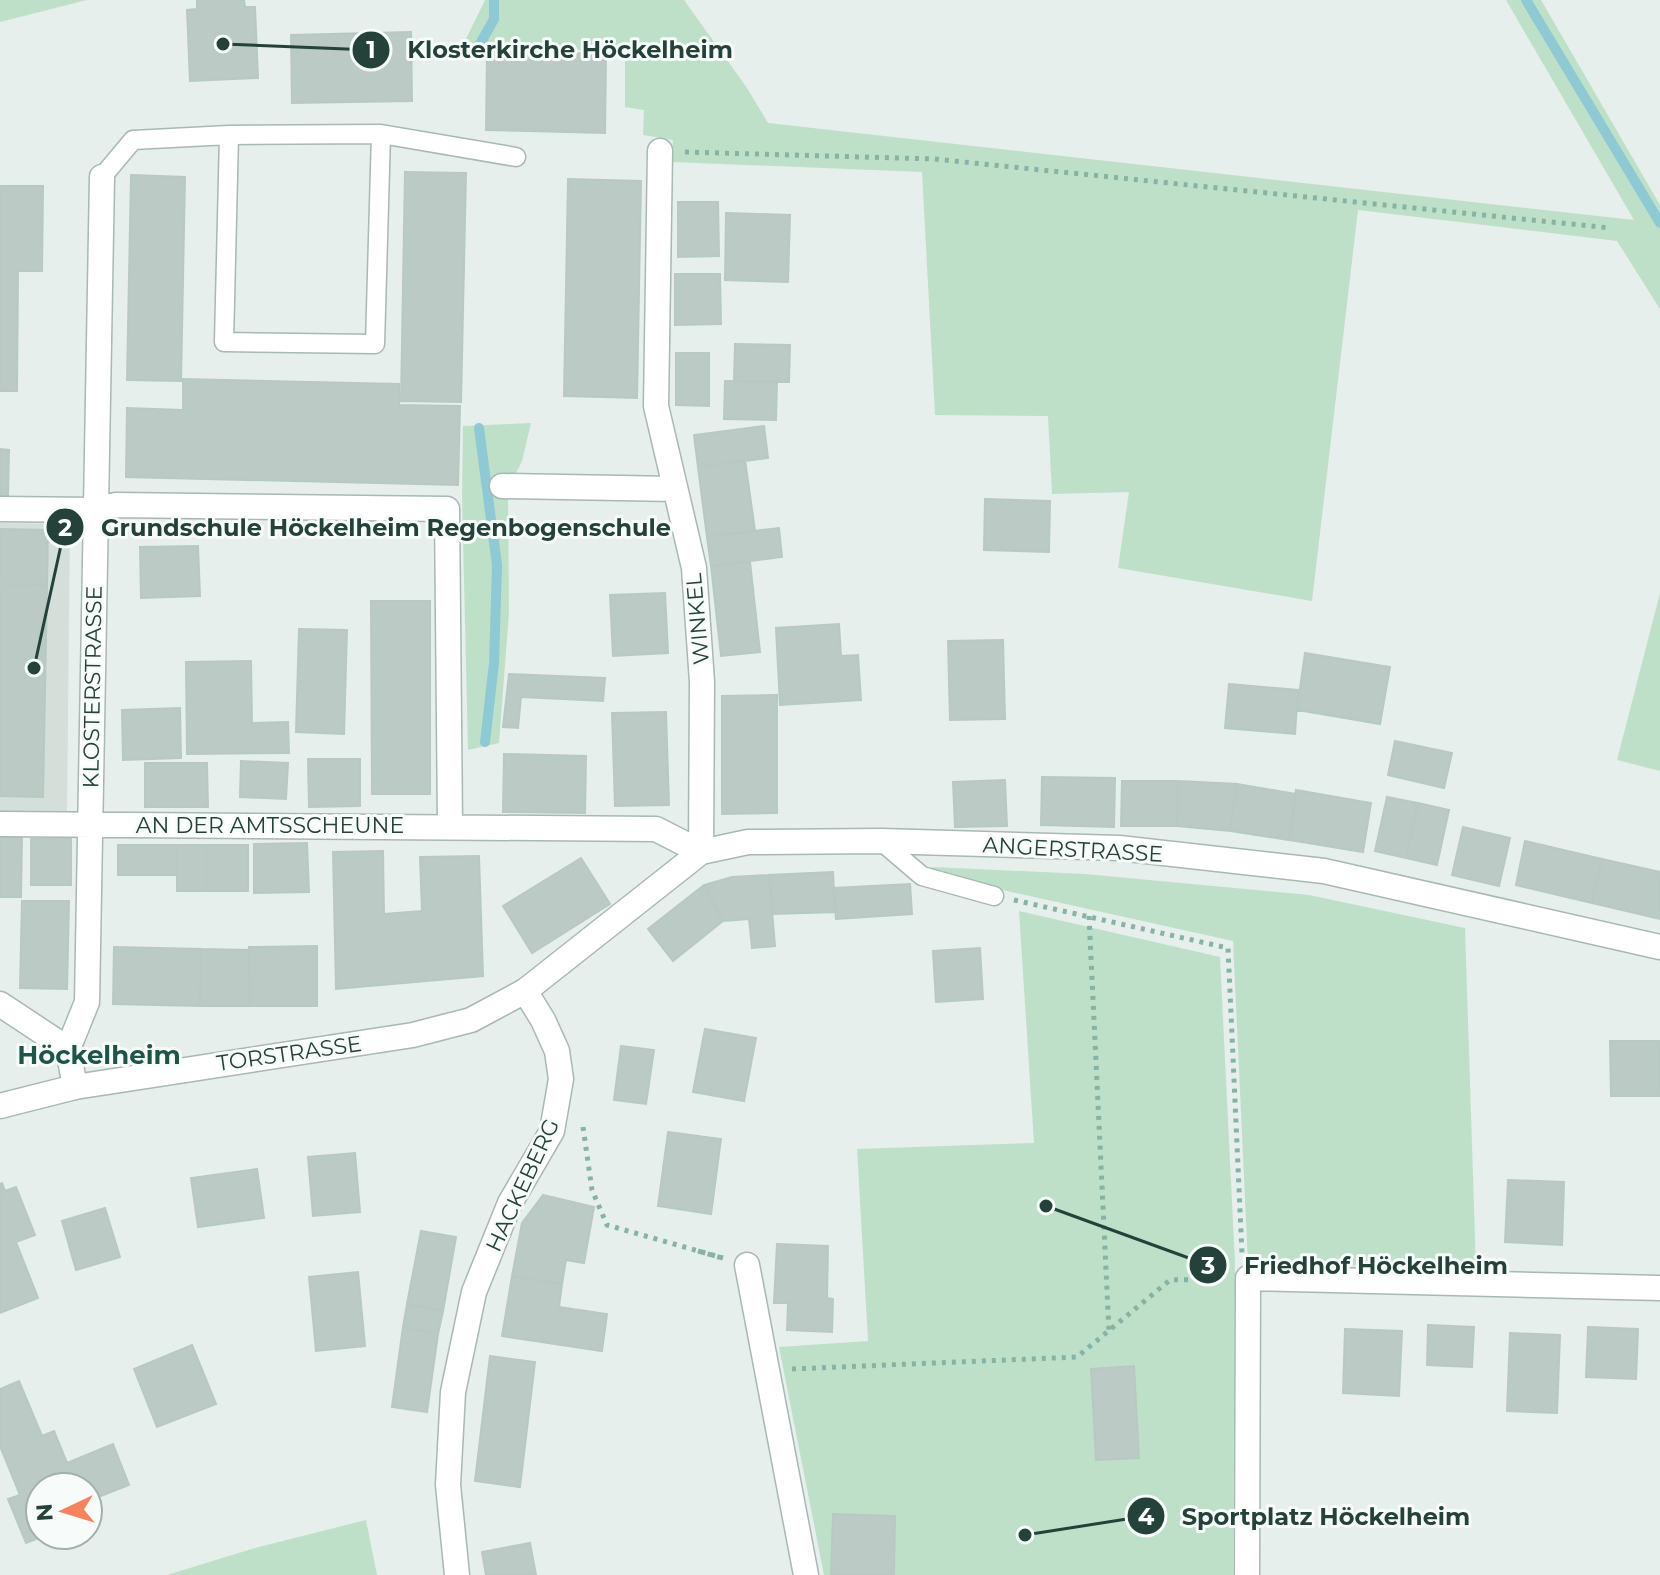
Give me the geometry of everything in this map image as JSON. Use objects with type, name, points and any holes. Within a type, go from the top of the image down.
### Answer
[{"type":"street","name":"WINKEL","points":[[660,151],[656,406],[694,568],[700,653],[701,852]]},
{"type":"street","name":"KLOSTERSTRASSE","points":[[68,1049],[87,1002],[102,177]]},
{"type":"street","points":[[502,486],[675,489]]},
{"type":"street","points":[[0,509],[94,510],[116,505],[447,509],[450,826]]},
{"type":"street","name":"AN DER AMTSSCHEUNE","points":[[0,824],[656,829],[701,852]]},
{"type":"street","name":"ANGERSTRASSE","points":[[525,991],[701,852],[748,842],[881,841],[1119,848],[1324,871],[1660,947]]},
{"type":"street","name":"TORSTRASSE","points":[[0,1106],[75,1087],[413,1035],[471,1020],[525,991]]},
{"type":"street","name":"HACKEBERG","points":[[457,1575],[448,1485],[453,1392],[474,1292],[523,1176],[552,1131],[561,1079],[557,1051],[525,991]]},
{"type":"street","points":[[0,1004],[68,1049],[75,1087]]},
{"type":"street","points":[[747,1265],[806,1575]]},
{"type":"street","points":[[1247,1575],[1248,1278],[1660,1288]]},
{"type":"lane","points":[[229,135],[224,342],[375,344],[381,134]]},
{"type":"lane","points":[[102,177],[133,140],[229,135],[381,134],[516,157]]},
{"type":"lane","points":[[881,841],[922,876],[994,896]]},
{"type":"path","points":[[660,151],[934,159],[1610,228]]},
{"type":"path","points":[[767,1370],[1077,1357],[1170,1280],[1248,1278],[1242,1262],[1228,948],[994,896]]},
{"type":"path","points":[[1089,916],[1109,1332]]},
{"type":"path","points":[[558,1103],[582,1119],[592,1190],[607,1225],[747,1265]]},
{"type":"path","points":[[698,1251],[747,1265]]},
{"type":"shaded area","points":[[0,523],[70,524],[67,813],[0,812]]},
{"type":"green space","points":[[0,0],[87,0],[0,22]]},
{"type":"green space","points":[[485,0],[684,0],[768,123],[1634,220],[1506,0],[1541,0],[1660,205],[1660,309],[1617,241],[1358,210],[1312,601],[1118,568],[1129,492],[1052,494],[1048,416],[935,415],[922,172],[672,162],[673,140],[643,135],[644,110],[625,107],[625,51],[462,47]]},
{"type":"green space","points":[[531,423],[522,461],[508,489],[509,612],[499,743],[468,750],[463,426]]},
{"type":"green space","points":[[1660,593],[1660,771],[1617,760]]},
{"type":"green space","points":[[931,867],[1085,874],[1309,895],[1465,928],[1476,1268],[1248,1263],[1233,941],[943,877]]},
{"type":"green space","points":[[1019,911],[1220,957],[1235,1263],[1233,1575],[824,1575],[779,1347],[868,1341],[857,1149],[1034,1143]]},
{"type":"green space","points":[[366,1520],[377,1575],[167,1575],[255,1548]]},
{"type":"building","points":[[197,0],[244,0],[245,7],[255,7],[258,78],[190,81],[187,10],[197,9]]},
{"type":"building","points":[[411,32],[412,101],[292,103],[291,35]]},
{"type":"building","points":[[487,51],[606,54],[605,133],[486,130]]},
{"type":"building","points":[[405,172],[466,173],[461,402],[401,401]]},
{"type":"building","points":[[131,175],[185,177],[181,381],[127,380]]},
{"type":"building","points":[[568,179],[641,181],[637,398],[564,396]]},
{"type":"building","points":[[0,186],[43,186],[42,271],[18,271],[17,391],[0,391]]},
{"type":"building","points":[[678,202],[718,202],[719,256],[678,257]]},
{"type":"building","points":[[726,213],[790,215],[788,282],[725,280]]},
{"type":"building","points":[[675,274],[720,274],[721,324],[675,325]]},
{"type":"building","points":[[735,344],[790,345],[789,382],[734,381]]},
{"type":"building","points":[[676,353],[709,353],[709,406],[676,405]]},
{"type":"building","points":[[183,379],[399,384],[399,405],[460,406],[458,485],[126,477],[127,408],[183,410]]},
{"type":"building","points":[[725,381],[777,382],[776,420],[724,419]]},
{"type":"building","points":[[764,426],[768,458],[698,467],[694,435]]},
{"type":"building","points":[[0,449],[9,450],[8,498],[0,498]]},
{"type":"building","points":[[745,460],[755,531],[707,537],[698,467]]},
{"type":"building","points":[[985,499],[1050,501],[1049,552],[984,550]]},
{"type":"building","points":[[779,528],[782,557],[711,566],[707,537]]},
{"type":"building","points":[[0,529],[48,530],[47,585],[0,584]]},
{"type":"building","points":[[198,546],[200,596],[141,598],[140,547]]},
{"type":"building","points":[[750,562],[760,652],[721,656],[711,566]]},
{"type":"building","points":[[0,584],[47,585],[43,797],[0,796]]},
{"type":"building","points":[[665,593],[668,653],[613,656],[610,595]]},
{"type":"building","points":[[371,601],[430,601],[430,794],[372,794]]},
{"type":"building","points":[[839,624],[841,656],[858,655],[861,700],[780,705],[776,628]]},
{"type":"building","points":[[299,629],[347,630],[344,734],[296,732]]},
{"type":"building","points":[[1003,640],[1005,719],[950,720],[948,641]]},
{"type":"building","points":[[1305,653],[1390,667],[1380,724],[1297,710]]},
{"type":"building","points":[[251,661],[252,723],[288,722],[289,753],[187,754],[186,662]]},
{"type":"building","points":[[509,674],[605,678],[603,701],[521,697],[518,728],[503,727]]},
{"type":"building","points":[[1229,684],[1298,690],[1295,734],[1225,728]]},
{"type":"building","points":[[777,695],[777,760],[722,760],[722,696]]},
{"type":"building","points":[[180,708],[181,758],[123,760],[122,710]]},
{"type":"building","points":[[666,712],[669,805],[615,806],[612,713]]},
{"type":"building","points":[[1395,741],[1452,753],[1444,788],[1388,775]]},
{"type":"building","points":[[504,754],[586,756],[585,813],[503,812]]},
{"type":"building","points":[[308,759],[360,759],[360,806],[309,807]]},
{"type":"building","points":[[722,760],[777,760],[777,813],[722,814]]},
{"type":"building","points":[[241,761],[288,763],[286,799],[240,797]]},
{"type":"building","points":[[145,763],[207,763],[208,807],[145,807]]},
{"type":"building","points":[[1042,777],[1115,778],[1114,827],[1041,825]]},
{"type":"building","points":[[1005,780],[1007,826],[955,827],[953,782]]},
{"type":"building","points":[[1122,781],[1178,781],[1177,826],[1121,826]]},
{"type":"building","points":[[1178,781],[1237,784],[1230,831],[1177,826]]},
{"type":"building","points":[[1237,784],[1296,794],[1289,840],[1230,831]]},
{"type":"building","points":[[1296,790],[1371,803],[1363,852],[1289,840]]},
{"type":"building","points":[[1387,797],[1418,803],[1406,858],[1375,851]]},
{"type":"building","points":[[1418,803],[1449,810],[1437,865],[1406,858]]},
{"type":"building","points":[[1463,827],[1510,838],[1499,886],[1452,875]]},
{"type":"building","points":[[0,836],[22,836],[21,897],[0,897]]},
{"type":"building","points":[[31,839],[71,839],[71,885],[31,885]]},
{"type":"building","points":[[1525,841],[1602,859],[1592,903],[1516,885]]},
{"type":"building","points":[[307,843],[309,892],[254,893],[254,844]]},
{"type":"building","points":[[118,845],[177,845],[177,875],[118,875]]},
{"type":"building","points":[[177,845],[206,845],[206,891],[177,891]]},
{"type":"building","points":[[206,845],[248,845],[248,891],[206,891]]},
{"type":"building","points":[[383,851],[384,914],[422,911],[420,857],[479,856],[483,976],[336,989],[333,852]]},
{"type":"building","points":[[581,858],[610,904],[532,953],[503,906]]},
{"type":"building","points":[[1602,859],[1660,872],[1660,919],[1592,903]]},
{"type":"building","points":[[833,872],[835,912],[774,914],[769,875]]},
{"type":"building","points":[[769,875],[775,946],[752,948],[749,919],[723,921],[704,885],[732,877]]},
{"type":"building","points":[[910,884],[912,914],[836,919],[834,888]]},
{"type":"building","points":[[704,885],[723,921],[673,961],[648,929]]},
{"type":"building","points":[[22,901],[69,901],[67,989],[20,988]]},
{"type":"building","points":[[317,946],[317,1006],[250,1006],[249,947]]},
{"type":"building","points":[[114,947],[201,949],[200,1006],[113,1004]]},
{"type":"building","points":[[980,948],[983,999],[936,1002],[933,951]]},
{"type":"building","points":[[201,949],[249,950],[250,1006],[200,1006]]},
{"type":"building","points":[[705,1029],[756,1038],[744,1101],[693,1092]]},
{"type":"building","points":[[1610,1041],[1660,1041],[1660,1096],[1611,1096]]},
{"type":"building","points":[[621,1046],[654,1050],[646,1104],[614,1100]]},
{"type":"building","points":[[668,1132],[721,1139],[711,1214],[658,1206]]},
{"type":"building","points":[[355,1153],[360,1212],[313,1216],[308,1157]]},
{"type":"building","points":[[257,1169],[264,1218],[198,1227],[191,1178]]},
{"type":"building","points":[[1508,1180],[1564,1182],[1562,1245],[1505,1242]]},
{"type":"building","points":[[0,1184],[5,1191],[16,1187],[35,1235],[16,1242],[38,1298],[0,1313]]},
{"type":"building","points":[[543,1195],[594,1207],[584,1263],[566,1260],[562,1284],[512,1276],[522,1223]]},
{"type":"building","points":[[105,1208],[120,1257],[76,1270],[62,1221]]},
{"type":"building","points":[[421,1231],[456,1237],[443,1311],[407,1304]]},
{"type":"building","points":[[777,1244],[828,1246],[827,1298],[833,1299],[832,1332],[787,1330],[788,1303],[774,1303]]},
{"type":"building","points":[[358,1272],[365,1346],[316,1351],[309,1277]]},
{"type":"building","points":[[512,1276],[562,1284],[559,1307],[607,1314],[602,1351],[502,1336]]},
{"type":"building","points":[[407,1304],[443,1311],[438,1334],[403,1327]]},
{"type":"building","points":[[1428,1325],[1474,1327],[1472,1367],[1427,1365]]},
{"type":"building","points":[[403,1327],[438,1334],[427,1412],[392,1407]]},
{"type":"building","points":[[1588,1327],[1638,1329],[1636,1379],[1586,1377]]},
{"type":"building","points":[[1345,1329],[1402,1331],[1399,1396],[1343,1393]]},
{"type":"building","points":[[1510,1333],[1560,1335],[1557,1413],[1507,1411]]},
{"type":"building","points":[[192,1345],[216,1404],[157,1427],[134,1369]]},
{"type":"building","points":[[490,1356],[535,1362],[520,1487],[475,1481]]},
{"type":"building","points":[[1134,1366],[1139,1458],[1096,1460],[1091,1369]]},
{"type":"building","points":[[19,1381],[42,1436],[54,1431],[67,1463],[113,1444],[129,1485],[104,1495],[104,1471],[24,1471],[24,1538],[8,1499],[20,1495],[0,1446],[0,1389]]},
{"type":"building","points":[[833,1514],[895,1516],[894,1575],[831,1575]]},
{"type":"building","points":[[530,1543],[536,1575],[486,1575],[482,1552]]},
{"type":"waterway","points":[[475,53],[494,19],[494,0]]},
{"type":"waterway","points":[[1526,0],[1660,223]]},
{"type":"waterway","points":[[479,428],[497,565],[494,663],[485,742]]},
{"type":"place","name":"Klosterkirche Höckelheim","points":[[223,44]]},
{"type":"place","name":"Grundschule Höckelheim Regenbogenschule","points":[[34,668]]},
{"type":"place","name":"Friedhof Höckelheim","points":[[1046,1206]]},
{"type":"place","name":"Sportplatz Höckelheim","points":[[1025,1535]]},
{"type":"district","name":"Höckelheim","points":[[99,1055]]}]
